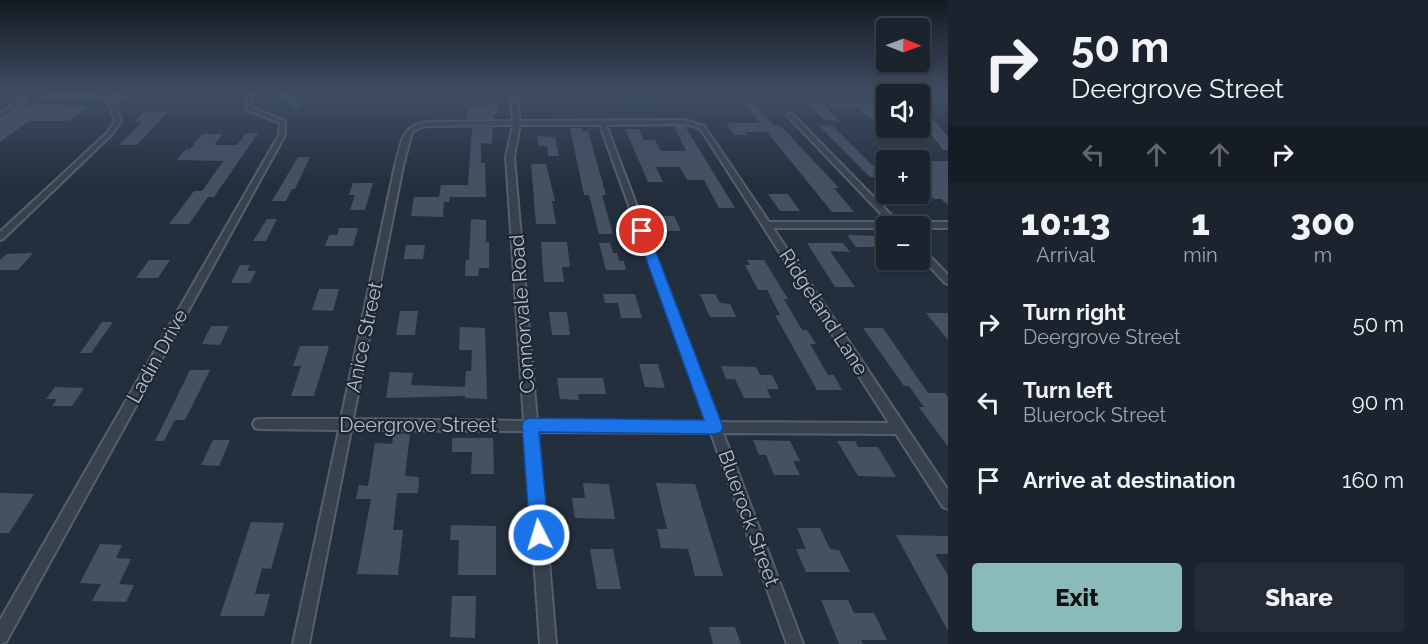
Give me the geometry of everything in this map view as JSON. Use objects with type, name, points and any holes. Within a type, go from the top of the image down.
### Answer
[{"type":"main road","points":[[930,124],[948,146]]},
{"type":"street","points":[[0,237],[110,133],[117,123]]},
{"type":"street","name":"Ladin Drive","points":[[0,636],[282,135],[283,123]]},
{"type":"street","name":"Anice Street","points":[[301,644],[404,145],[409,131],[413,128],[438,123]]},
{"type":"street","name":"Connorvale Road","points":[[517,123],[510,157],[549,644]]},
{"type":"street","name":"Bluerock Street","points":[[602,123],[795,644]]},
{"type":"street","name":"Ridgeland Lane","points":[[691,123],[697,124],[705,130],[948,502]]},
{"type":"street","points":[[798,123],[886,216]]},
{"type":"street","points":[[768,225],[876,226]]},
{"type":"street","points":[[930,225],[948,225]]},
{"type":"street","points":[[930,262],[948,281]]},
{"type":"street","name":"Deergrove Street","points":[[259,424],[900,429]]},
{"type":"building","points":[[0,123],[26,123],[0,142]]},
{"type":"building","points":[[141,123],[158,123],[137,145],[119,145]]},
{"type":"building","points":[[726,123],[771,123],[781,126],[839,188],[834,188],[854,212],[832,212],[767,132],[745,132],[747,135],[734,135]]},
{"type":"building","points":[[818,125],[832,125],[872,165],[876,165],[876,177],[870,177]]},
{"type":"building","points":[[674,126],[685,126],[735,208],[719,208],[704,180],[687,180],[680,167],[656,167],[663,182],[648,182],[625,129],[639,129],[644,140],[655,140],[661,151],[686,151]]},
{"type":"building","points":[[493,127],[492,144],[481,143],[481,163],[485,163],[486,197],[450,197],[449,202],[444,202],[443,217],[411,216],[414,197],[439,197],[441,185],[468,185],[472,128],[465,128]]},
{"type":"building","points":[[570,128],[582,128],[583,131],[588,131],[606,195],[602,195],[613,234],[599,234],[589,195],[584,195]]},
{"type":"building","points":[[246,133],[258,133],[214,197],[208,197],[189,224],[169,224],[194,191],[202,191],[223,161],[176,160],[186,149],[190,149],[202,134],[223,134],[214,145],[237,145]]},
{"type":"building","points":[[537,136],[555,137],[559,156],[548,156],[547,146],[539,146]]},
{"type":"building","points":[[298,157],[310,157],[295,189],[292,189],[286,201],[272,201]]},
{"type":"building","points":[[930,161],[948,161],[948,205],[941,199],[934,199],[930,195]]},
{"type":"building","points":[[531,164],[546,164],[555,201],[552,201],[556,224],[536,224]]},
{"type":"building","points":[[353,183],[373,183],[365,210],[350,210],[355,195],[349,195]]},
{"type":"building","points":[[768,194],[788,194],[800,211],[780,211]]},
{"type":"building","points":[[660,216],[674,216],[681,231],[666,231]]},
{"type":"building","points":[[267,219],[277,219],[266,241],[253,241]]},
{"type":"building","points":[[471,219],[486,220],[486,242],[489,242],[489,268],[479,268],[478,276],[465,276],[466,260],[469,260]]},
{"type":"building","points":[[339,228],[358,228],[353,246],[325,246],[329,235],[337,235]]},
{"type":"building","points":[[847,235],[876,236],[876,247],[856,247]]},
{"type":"building","points":[[541,242],[567,242],[570,267],[562,267],[564,282],[544,282]]},
{"type":"building","points":[[599,243],[610,243],[619,261],[624,261],[626,270],[606,270]]},
{"type":"building","points":[[807,243],[843,243],[850,252],[830,251],[855,287],[835,287]]},
{"type":"building","points":[[406,245],[425,245],[423,259],[404,259]]},
{"type":"building","points":[[33,253],[18,270],[0,270],[0,260],[7,254]]},
{"type":"building","points":[[149,260],[170,260],[158,278],[136,278]]},
{"type":"building","points":[[747,260],[764,260],[788,299],[784,299],[802,330],[807,330],[816,344],[810,344],[828,375],[834,375],[842,390],[817,390],[775,315],[780,315],[767,290],[758,290],[745,265],[750,265]]},
{"type":"building","points":[[240,265],[250,265],[247,271],[256,271],[250,283],[231,283]]},
{"type":"building","points":[[319,289],[339,289],[333,311],[312,310]]},
{"type":"building","points":[[603,294],[635,294],[642,318],[621,318],[618,303],[605,303]]},
{"type":"building","points":[[700,294],[715,294],[720,303],[730,304],[736,317],[710,317]]},
{"type":"building","points":[[400,311],[418,311],[415,335],[396,335]]},
{"type":"building","points":[[549,312],[567,312],[570,335],[552,335]]},
{"type":"building","points":[[926,313],[948,313],[948,340]]},
{"type":"building","points":[[102,322],[113,322],[91,353],[80,353]]},
{"type":"building","points":[[211,326],[229,326],[220,345],[202,344]]},
{"type":"building","points":[[460,327],[485,328],[487,399],[465,398],[465,396],[386,398],[390,372],[413,373],[411,385],[465,387],[466,371],[471,371],[472,350],[459,350]]},
{"type":"building","points":[[863,328],[883,328],[928,393],[945,393],[948,397],[948,447],[919,407],[924,407],[909,386],[904,386]]},
{"type":"building","points":[[300,346],[329,346],[314,396],[291,396],[301,366],[293,366]]},
{"type":"building","points":[[639,364],[658,364],[665,388],[645,387]]},
{"type":"building","points":[[721,366],[756,367],[760,375],[772,375],[779,389],[767,389],[771,398],[744,398],[735,379],[726,379]]},
{"type":"building","points":[[190,370],[210,370],[185,420],[175,420],[164,441],[155,441]]},
{"type":"building","points":[[557,378],[603,378],[606,394],[578,394],[579,400],[560,399]]},
{"type":"building","points":[[55,387],[84,388],[72,406],[52,406],[57,399],[46,399]]},
{"type":"building","points":[[394,433],[410,434],[405,476],[419,477],[418,493],[397,493],[393,530],[403,530],[398,575],[357,574],[371,499],[356,499],[359,485],[368,486],[375,443],[392,444]]},
{"type":"building","points":[[452,438],[493,438],[494,474],[471,474],[472,452],[452,452]]},
{"type":"building","points":[[213,440],[230,440],[219,466],[201,465]]},
{"type":"building","points":[[753,440],[790,441],[800,461],[793,461],[800,475],[774,475],[766,455],[759,455]]},
{"type":"building","points":[[837,441],[855,441],[858,447],[878,447],[896,477],[858,476]]},
{"type":"building","points":[[583,483],[609,484],[615,519],[575,518],[572,498],[585,498]]},
{"type":"building","points":[[656,483],[695,484],[723,576],[695,576],[688,549],[661,548],[657,529],[667,529]]},
{"type":"building","points":[[0,493],[34,494],[9,533],[0,533]]},
{"type":"building","points":[[251,522],[284,523],[271,569],[262,568],[255,594],[270,594],[264,616],[220,616]]},
{"type":"building","points":[[451,525],[496,526],[496,575],[458,575],[459,540],[450,540]]},
{"type":"building","points":[[797,528],[820,528],[830,549],[839,550],[850,572],[806,572],[796,549],[806,549]]},
{"type":"building","points":[[896,535],[948,536],[948,554],[935,554],[948,575],[948,631]]},
{"type":"building","points":[[100,544],[122,545],[116,558],[131,559],[119,584],[134,585],[126,602],[92,601],[101,584],[80,583]]},
{"type":"building","points":[[590,549],[613,549],[621,589],[597,589]]},
{"type":"building","points":[[452,596],[476,596],[475,638],[450,637]]},
{"type":"building","points":[[821,600],[848,600],[854,613],[874,613],[887,640],[861,640],[863,644],[839,644]]},
{"type":"building","points":[[709,627],[735,627],[741,644],[713,644]]},
{"type":"route","points":[[539,535],[530,425],[715,427],[642,231]]}]
